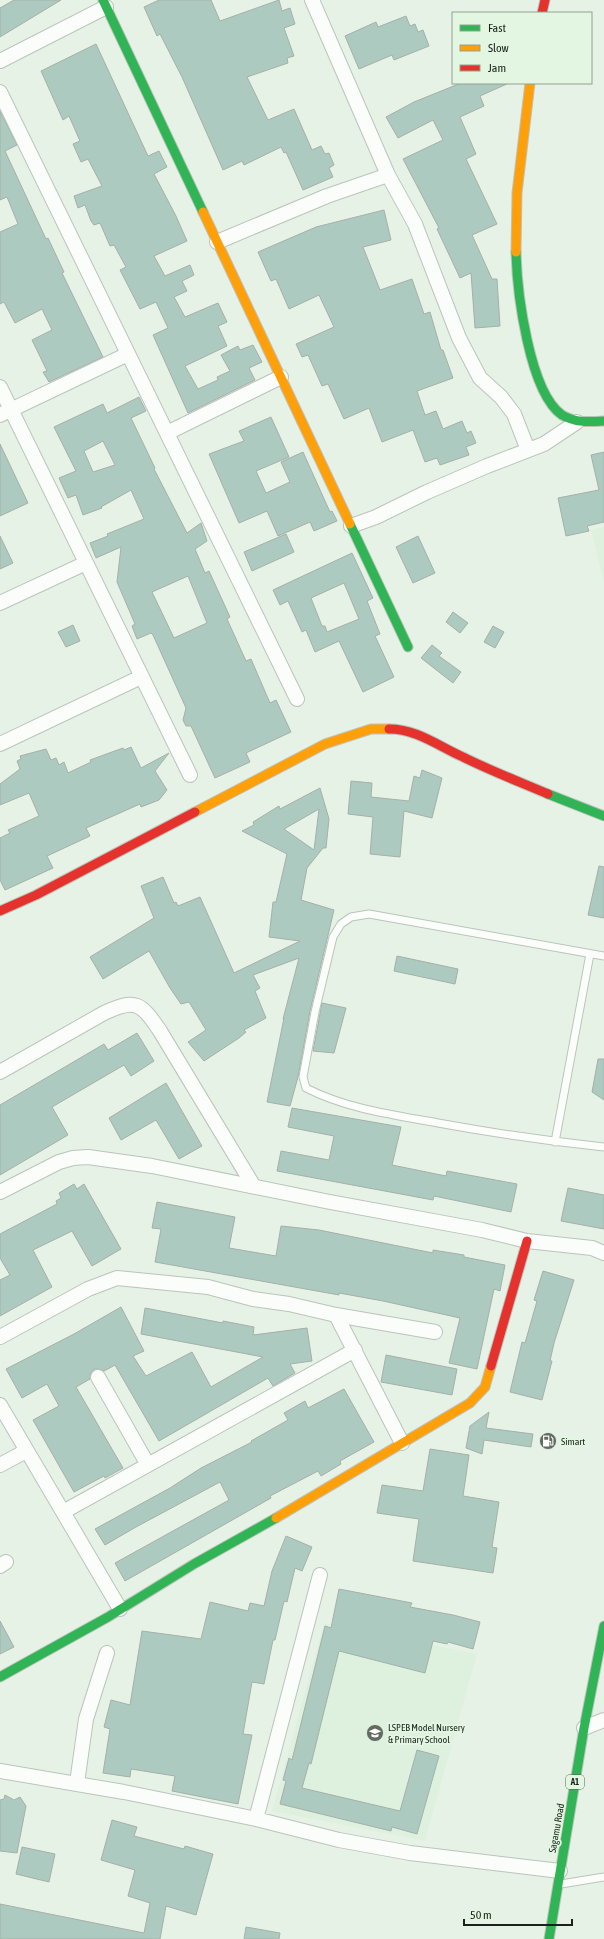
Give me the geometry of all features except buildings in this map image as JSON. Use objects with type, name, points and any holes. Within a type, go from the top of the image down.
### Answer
[{"type":"main road","points":[[542,12],[545,0]]},
{"type":"main road","points":[[104,3],[408,647]]},
{"type":"main road","points":[[530,84],[521,145],[516,223],[519,297],[523,323],[532,359],[546,395],[559,413],[576,422],[604,421]]},
{"type":"main road","points":[[0,911],[57,885],[325,744],[371,729],[402,729],[418,734],[462,757],[604,816]]},
{"type":"main road","points":[[0,1677],[120,1609],[194,1564],[289,1511],[470,1403],[485,1387],[527,1241]]},
{"type":"main road","name":"Sagamu Road","points":[[549,1939],[584,1728],[604,1626]]},
{"type":"street","points":[[312,0],[388,175],[415,224],[459,338],[480,378],[501,397],[514,414],[528,450]]},
{"type":"street","points":[[0,61],[104,3]]},
{"type":"street","points":[[0,92],[297,699]]},
{"type":"street","points":[[217,242],[327,196],[388,175]]},
{"type":"street","points":[[5,412],[128,354]]},
{"type":"street","points":[[166,433],[281,377]]},
{"type":"street","points":[[0,387],[5,412],[86,562],[190,775]]},
{"type":"street","points":[[351,526],[376,517],[427,492],[544,444],[576,422]]},
{"type":"street","points":[[0,603],[86,562]]},
{"type":"street","points":[[0,744],[141,677]]},
{"type":"street","points":[[0,1072],[104,1013],[121,1005],[137,1005],[148,1013],[160,1031],[253,1186]]},
{"type":"street","points":[[0,1192],[59,1162],[88,1156],[152,1166],[330,1202],[482,1230],[527,1241],[592,1248],[604,1253]]},
{"type":"street","points":[[0,1337],[88,1289],[117,1278],[208,1287],[254,1299],[435,1332]]},
{"type":"street","points":[[336,1315],[402,1443]]},
{"type":"street","points":[[63,1512],[355,1350]]},
{"type":"street","points":[[98,1377],[148,1465]]},
{"type":"street","points":[[0,1405],[120,1609]]},
{"type":"street","points":[[0,1465],[26,1450]]},
{"type":"street","points":[[256,1819],[320,1575]]},
{"type":"street","points":[[77,1783],[86,1719],[107,1653]]},
{"type":"street","points":[[584,1728],[604,1720]]},
{"type":"street","points":[[0,1771],[77,1783],[256,1819],[339,1840],[559,1878]]},
{"type":"lane","points":[[604,956],[369,914],[351,917],[340,924],[332,937],[315,1012],[303,1077],[306,1088],[339,1103],[395,1116],[555,1142],[604,1147]]},
{"type":"lane","points":[[555,1142],[590,954]]},
{"type":"lane","points":[[559,1878],[604,1877]]},
{"type":"shaded area","points":[[604,527],[604,584],[591,530]]},
{"type":"shaded area","name":"LSPEB Model Nursery & Primary School","points":[[324,1623],[477,1654],[425,1841],[272,1811]]},
{"type":"traffic: fast","points":[[103,0],[203,212]]},
{"type":"traffic: fast","points":[[516,252],[522,315],[533,364],[541,385],[551,403],[562,415],[567,418],[588,422],[604,421]]},
{"type":"traffic: fast","points":[[350,524],[408,647]]},
{"type":"traffic: fast","points":[[548,794],[604,816]]},
{"type":"traffic: fast","points":[[0,1677],[108,1617],[194,1564],[276,1518]]},
{"type":"traffic: fast","points":[[549,1939],[584,1728],[604,1626]]},
{"type":"traffic: slow","points":[[516,252],[517,193],[530,84]]},
{"type":"traffic: slow","points":[[203,212],[350,524]]},
{"type":"traffic: slow","points":[[195,812],[325,744],[371,729],[389,729]]},
{"type":"traffic: slow","points":[[276,1518],[470,1403],[485,1387],[491,1366]]},
{"type":"traffic: jam","points":[[542,12],[545,0]]},
{"type":"traffic: jam","points":[[389,729],[418,735],[484,767],[548,794]]},
{"type":"traffic: jam","points":[[0,911],[36,895],[195,812]]},
{"type":"traffic: jam","points":[[491,1366],[527,1241]]},
{"type":"place","name":"Simart","points":[[548,1441]]},
{"type":"place","name":"LSPEB Model Nursery & Primary School","points":[[375,1733]]}]
